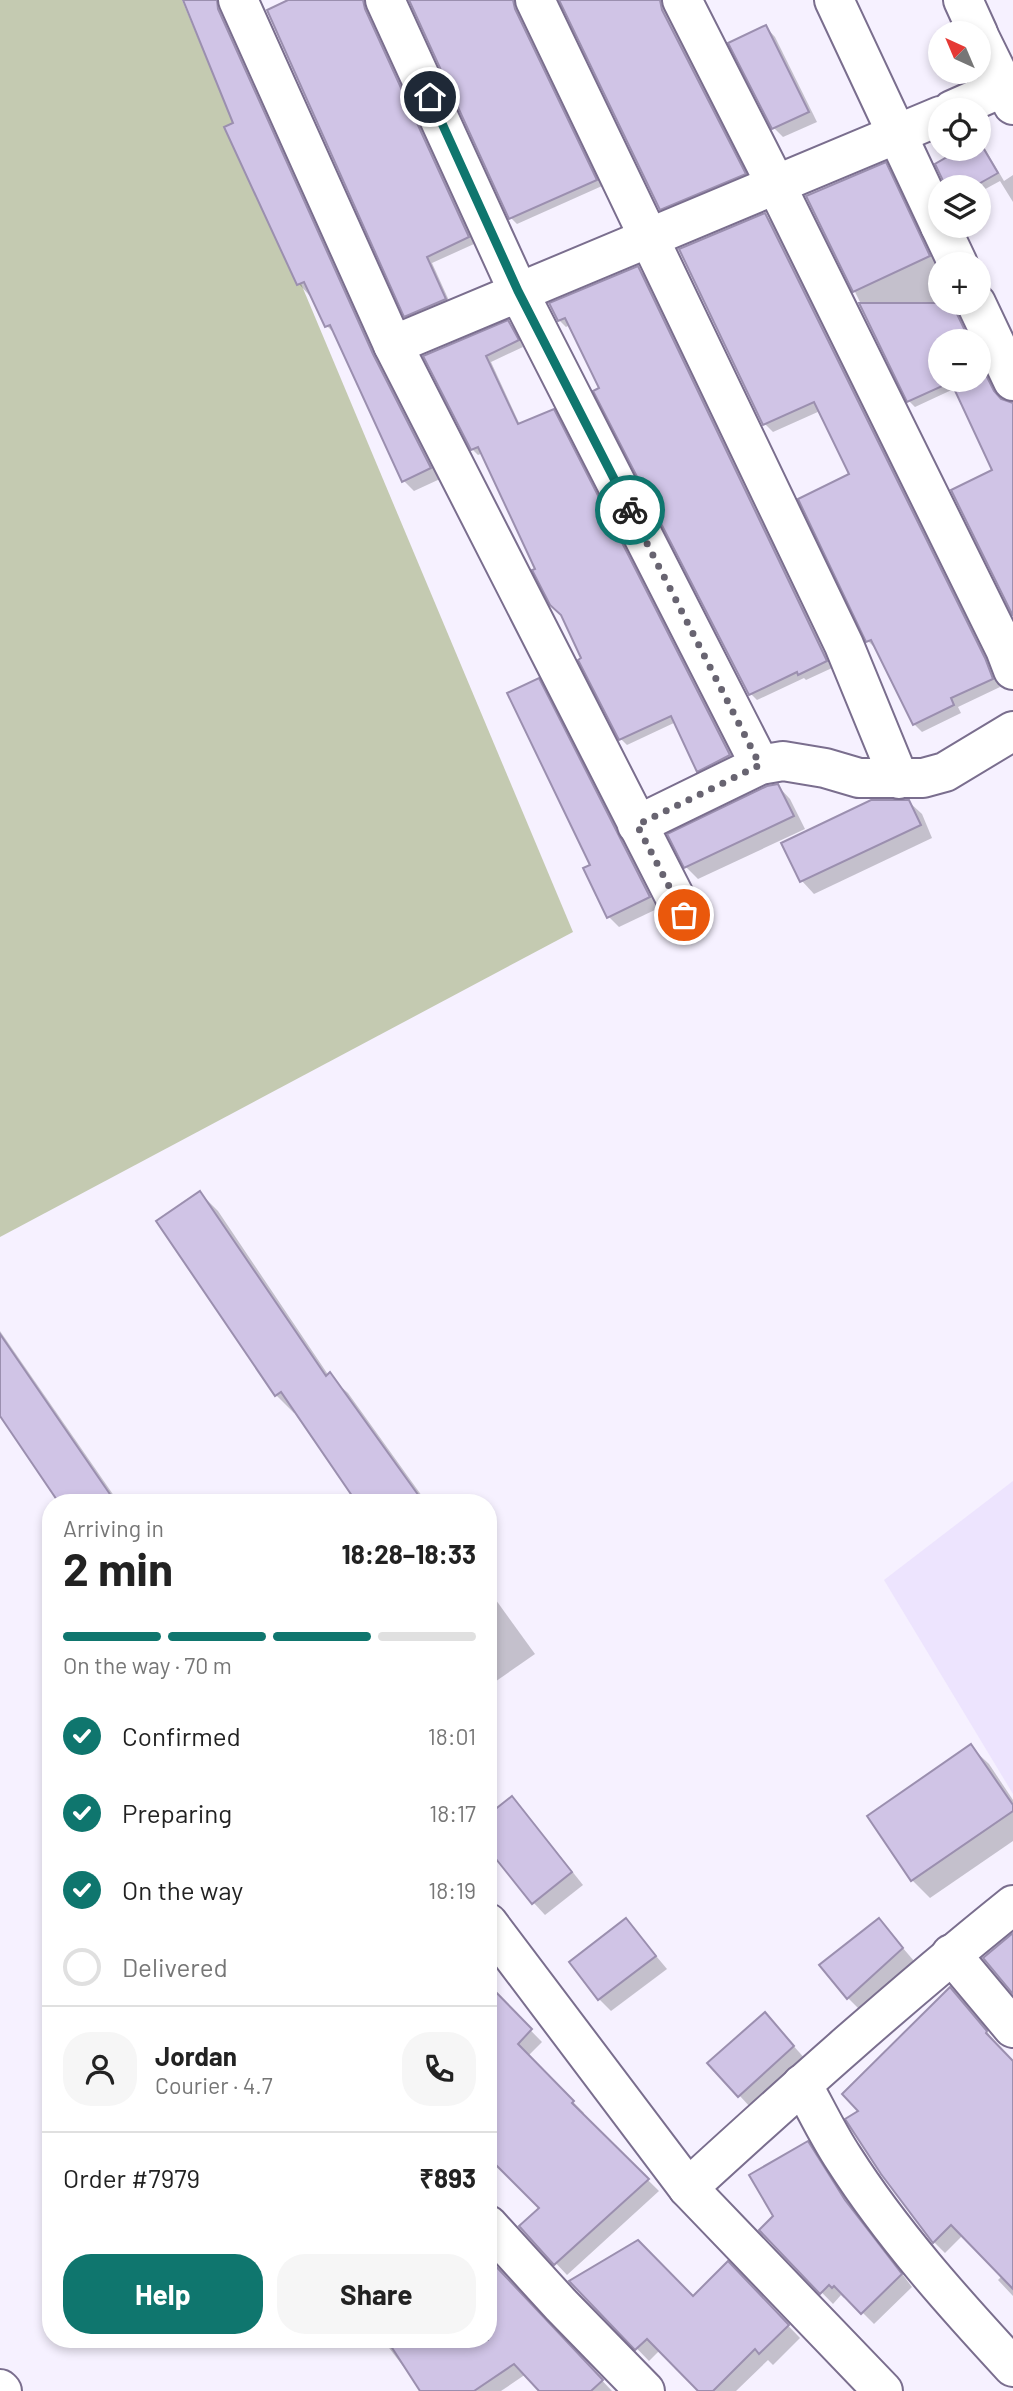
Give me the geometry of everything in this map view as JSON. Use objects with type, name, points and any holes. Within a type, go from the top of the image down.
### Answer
[{"type":"street","points":[[238,0],[393,345],[684,915]]},
{"type":"street","points":[[385,0],[518,291],[760,765]]},
{"type":"street","points":[[535,0],[844,645],[899,779]]},
{"type":"street","points":[[682,0],[776,185],[1013,670]]},
{"type":"street","points":[[834,0],[928,200]]},
{"type":"street","points":[[962,0],[972,21]]},
{"type":"street","points":[[991,57],[1010,92],[991,98]]},
{"type":"street","points":[[393,345],[928,121]]},
{"type":"street","points":[[982,315],[1013,381]]},
{"type":"street","points":[[637,825],[760,765],[783,761],[825,768],[859,778],[923,778],[945,772],[1013,731]]},
{"type":"street","points":[[688,2188],[951,1954],[1013,1905]]},
{"type":"street","points":[[497,1935],[688,2188],[883,2391]]},
{"type":"street","points":[[951,1954],[1013,2028]]},
{"type":"street","points":[[802,2084],[843,2158],[883,2214],[942,2290],[1013,2367]]},
{"type":"street","points":[[497,2235],[645,2391]]},
{"type":"shaded area","points":[[1013,1481],[1013,1794],[884,1580]]},
{"type":"green space","points":[[0,0],[182,0],[573,932],[0,1237]]},
{"type":"building","points":[[183,0],[217,0],[218,9],[373,354],[431,468],[402,482],[330,325],[325,327],[304,282],[297,285],[224,127],[233,123]]},
{"type":"building","points":[[288,0],[363,0],[469,237],[427,257],[446,299],[404,317],[267,10]]},
{"type":"building","points":[[409,0],[513,0],[597,180],[509,219]]},
{"type":"building","points":[[559,0],[660,0],[662,10],[746,174],[660,210]]},
{"type":"building","points":[[766,25],[809,112],[772,129],[728,43]]},
{"type":"building","points":[[940,161],[991,161],[998,173],[991,177],[940,175],[935,164]]},
{"type":"building","points":[[886,162],[928,252],[928,257],[853,292],[806,196]]},
{"type":"building","points":[[765,213],[993,679],[951,698],[954,705],[913,725],[871,640],[866,642],[798,499],[849,474],[814,402],[763,425],[679,249]]},
{"type":"building","points":[[638,266],[827,661],[749,695],[593,391],[599,388],[565,318],[558,321],[549,303]]},
{"type":"building","points":[[859,303],[928,303],[928,315],[957,315],[964,329],[928,329],[929,392],[907,402]]},
{"type":"building","points":[[508,320],[519,340],[486,356],[518,424],[554,409],[730,755],[697,772],[671,716],[619,740],[578,660],[581,658],[561,615],[550,605],[532,570],[535,569],[478,447],[471,450],[423,356]]},
{"type":"building","points":[[991,385],[1001,399],[1013,403],[1013,616],[951,490],[992,470],[956,392],[991,392]]},
{"type":"building","points":[[539,678],[650,897],[607,918],[583,868],[590,865],[507,693]]},
{"type":"building","points":[[778,784],[794,816],[684,868],[667,834],[767,786]]},
{"type":"building","points":[[871,800],[909,800],[921,825],[800,882],[781,843]]},
{"type":"building","points":[[200,1191],[326,1376],[330,1372],[418,1494],[351,1494],[281,1392],[275,1396],[156,1221]]},
{"type":"building","points":[[0,1334],[110,1494],[53,1494],[0,1416]]},
{"type":"building","points":[[971,1744],[1013,1805],[1013,1811],[911,1881],[867,1816]]},
{"type":"building","points":[[512,1796],[572,1872],[532,1904],[497,1860],[497,1808]]},
{"type":"building","points":[[626,1918],[656,1956],[598,2000],[569,1962]]},
{"type":"building","points":[[879,1918],[903,1948],[847,1999],[819,1965]]},
{"type":"building","points":[[1013,1933],[1013,1994],[983,1958]]},
{"type":"building","points":[[950,1987],[986,2033],[1013,2061],[1013,2289],[951,2225],[933,2243],[881,2174],[845,2119],[858,2111],[842,2094]]},
{"type":"building","points":[[497,1993],[532,2029],[518,2044],[574,2101],[572,2103],[649,2179],[554,2265],[519,2226],[539,2208],[497,2166]]},
{"type":"building","points":[[765,2012],[794,2046],[738,2097],[707,2063]]},
{"type":"building","points":[[808,2141],[845,2200],[902,2274],[861,2314],[834,2286],[832,2288],[829,2285],[820,2294],[759,2230],[773,2216],[749,2175]]},
{"type":"building","points":[[638,2240],[693,2296],[728,2261],[789,2325],[759,2354],[755,2349],[713,2391],[698,2391],[647,2339],[635,2350],[569,2281]]},
{"type":"building","points":[[497,2268],[603,2380],[591,2391],[539,2391],[514,2364],[474,2391],[420,2391],[392,2348],[497,2348]]},
{"type":"way so far","points":[[630,510],[760,765],[637,825],[684,915]]},
{"type":"route","points":[[430,97],[518,291],[630,510]]}]
